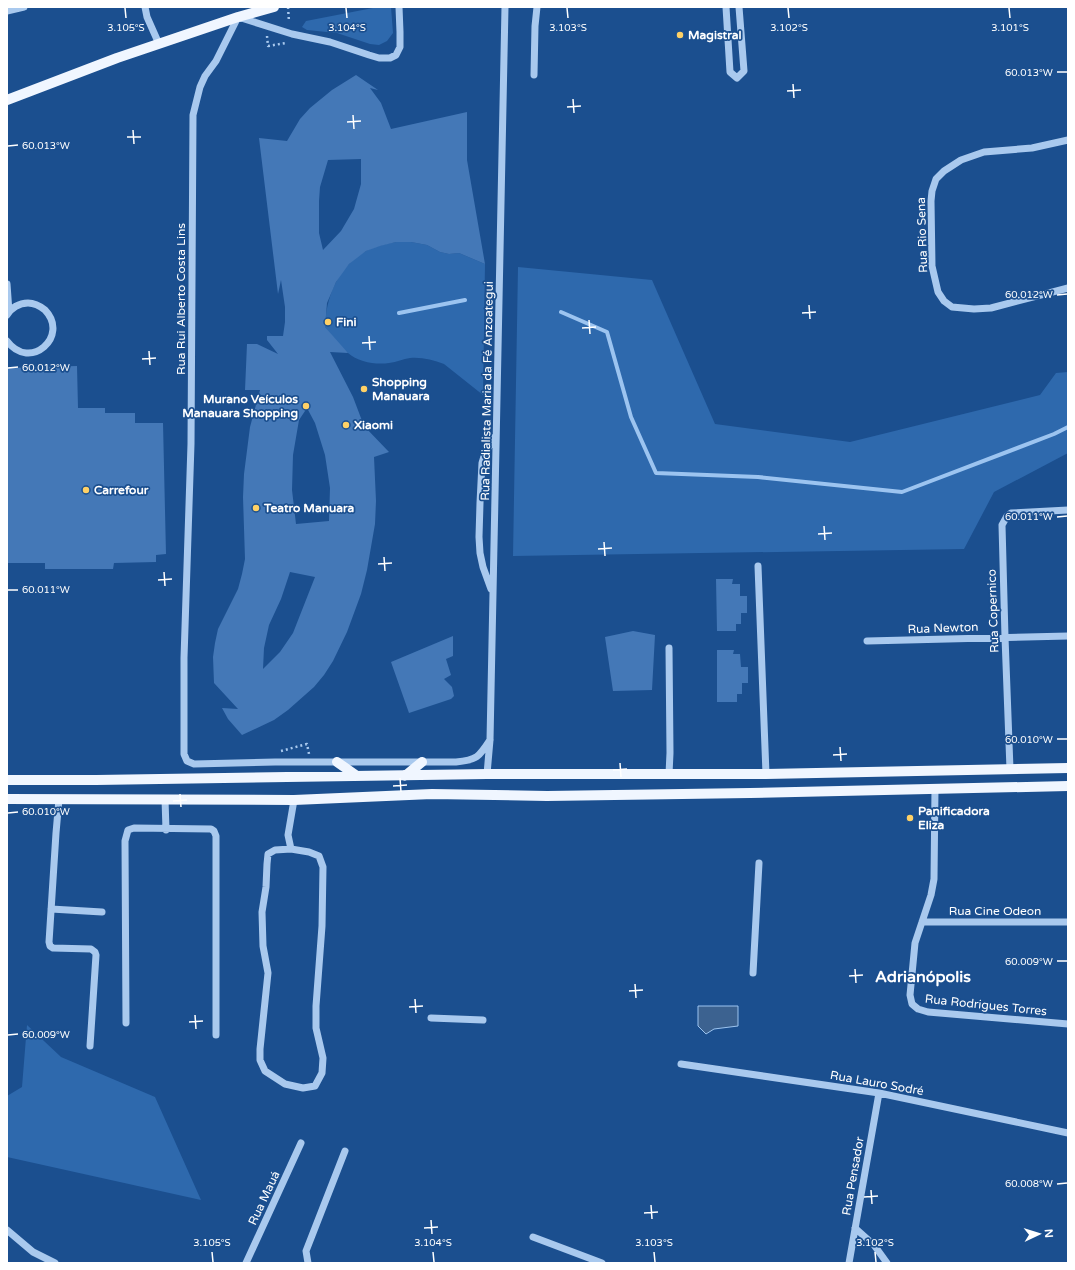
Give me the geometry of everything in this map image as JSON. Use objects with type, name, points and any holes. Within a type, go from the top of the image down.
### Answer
[{"type":"main road","points":[[7,100],[158,44],[238,17],[274,7]]},
{"type":"main road","points":[[337,762],[357,776]]},
{"type":"main road","points":[[405,776],[422,762]]},
{"type":"main road","points":[[7,780],[487,774],[766,774],[1068,768]]},
{"type":"main road","points":[[7,799],[294,800],[432,794],[547,796],[1068,786]]},
{"type":"street","points":[[7,11],[24,7]]},
{"type":"street","points":[[145,7],[147,17],[158,44]]},
{"type":"street","points":[[238,17],[292,34],[330,42],[380,58],[390,58],[396,55],[400,47],[399,7]]},
{"type":"street","name":"Rua Radialista Maria da Fé Anzoategui","points":[[487,774],[490,740],[505,7]]},
{"type":"street","points":[[534,75],[537,7]]},
{"type":"street","points":[[726,7],[730,72],[737,78],[744,71],[739,7]]},
{"type":"street","name":"Rua Rui Alberto Costa Lins","points":[[238,17],[216,61],[205,76],[200,87],[193,115],[191,444],[184,650],[183,735],[185,759],[191,764],[275,762],[456,762],[471,760],[480,756],[490,740]]},
{"type":"street","name":"Rua Rio Sena","points":[[1068,140],[1032,148],[984,152],[961,160],[944,171],[936,179],[932,191],[931,201],[932,266],[938,292],[944,301],[952,307],[974,309],[991,308],[1068,288]]},
{"type":"street","points":[[7,284],[8,314]]},
{"type":"street","points":[[7,341],[17,350],[24,353],[31,353],[45,347],[52,334],[53,327],[48,313],[36,305],[28,303],[21,304],[8,314]]},
{"type":"street","points":[[493,593],[483,567],[479,537],[482,463],[487,449],[496,436]]},
{"type":"street","name":"Rua Copernico","points":[[1010,769],[1002,531],[1004,520],[1011,514],[1017,512],[1068,510]]},
{"type":"street","points":[[758,566],[766,774]]},
{"type":"street","name":"Rua Newton","points":[[867,641],[1068,636]]},
{"type":"street","points":[[669,774],[670,648]]},
{"type":"street","points":[[922,922],[931,895],[934,879],[935,789]]},
{"type":"street","points":[[60,799],[56,833],[50,946],[53,948],[91,949],[95,952],[90,1046]]},
{"type":"street","points":[[165,799],[166,830]]},
{"type":"street","points":[[291,849],[288,835],[294,800]]},
{"type":"street","points":[[126,1023],[125,841],[128,830],[134,828],[166,830],[211,829],[216,836],[216,1035]]},
{"type":"street","points":[[291,849],[309,852],[320,856],[323,867],[322,926],[316,1006],[316,1028],[323,1058],[322,1073],[315,1086],[302,1088],[285,1084],[265,1071],[260,1060],[268,973],[263,946],[262,912],[266,887],[268,854],[275,850],[291,849]]},
{"type":"street","points":[[754,973],[759,863]]},
{"type":"street","points":[[51,909],[102,912]]},
{"type":"street","name":"Rua Cine Odeon","points":[[922,922],[1068,922]]},
{"type":"street","name":"Rua Rodrigues Torres","points":[[922,922],[915,943],[910,995],[912,1004],[918,1009],[928,1012],[1068,1024]]},
{"type":"street","points":[[430,1018],[483,1020]]},
{"type":"street","name":"Rua Lauro Sodré","points":[[681,1064],[879,1093],[1068,1133]]},
{"type":"street","name":"Rua Pensador","points":[[849,1263],[879,1093]]},
{"type":"street","name":"Rua Mauá","points":[[246,1263],[301,1143]]},
{"type":"street","points":[[308,1263],[306,1251],[345,1151]]},
{"type":"street","points":[[855,1228],[874,1245],[887,1263]]},
{"type":"street","points":[[7,1230],[33,1252],[55,1263]]},
{"type":"street","points":[[533,1237],[602,1263]]},
{"type":"path","points":[[266,26],[268,46],[289,43]]},
{"type":"path","points":[[275,762],[274,753],[307,744]]},
{"type":"shaded area","points":[[378,7],[391,7],[393,33],[387,41],[379,45],[370,44],[337,33],[307,30],[302,27],[306,21]]},
{"type":"shaded area","points":[[396,242],[411,242],[427,245],[440,252],[449,254],[459,253],[485,264],[483,395],[444,364],[436,361],[423,358],[407,358],[392,363],[379,364],[357,359],[336,341],[325,327],[328,305],[335,283],[348,265],[356,257],[369,249]]},
{"type":"shaded area","points":[[518,267],[652,280],[715,424],[850,442],[1040,395],[1056,373],[1068,372],[1068,453],[994,492],[964,549],[513,556]]},
{"type":"shaded area","points":[[698,1006],[738,1006],[738,1026],[714,1029],[706,1034],[698,1026]]},
{"type":"shaded area","points":[[27,1025],[61,1057],[155,1097],[201,1200],[7,1157],[7,1096],[22,1087]]},
{"type":"building","name":"Murano Veículos Manauara Shopping","points":[[356,75],[378,90],[370,88],[381,103],[391,129],[467,112],[467,160],[485,264],[459,253],[449,254],[440,252],[427,245],[411,242],[396,242],[366,251],[349,264],[336,282],[327,303],[325,327],[348,353],[330,352],[353,397],[364,426],[389,452],[374,457],[376,501],[375,524],[367,570],[361,594],[347,632],[333,661],[324,675],[314,687],[288,710],[274,720],[242,735],[228,719],[222,708],[238,709],[214,683],[213,657],[218,629],[238,589],[245,559],[243,497],[244,474],[250,427],[260,390],[245,390],[247,344],[257,344],[278,354],[267,340],[267,336],[283,336],[285,322],[285,307],[281,280],[278,294],[259,138],[287,141],[300,119],[310,108],[332,90]],"holes":[[[361,159],[361,184],[354,209],[341,231],[323,250],[319,233],[319,201],[320,187],[328,160]],[[307,408],[315,423],[325,455],[330,488],[329,521],[296,524],[292,490],[293,455],[299,420]],[[290,572],[315,577],[293,633],[280,652],[263,669],[264,648],[269,625],[281,599]]]},
{"type":"building","name":"Carrefour","points":[[77,366],[78,408],[105,408],[105,413],[135,413],[135,423],[163,423],[166,554],[156,555],[156,562],[114,563],[113,569],[45,569],[45,563],[7,563],[8,368]]},
{"type":"building","points":[[716,579],[733,579],[732,584],[740,584],[740,596],[747,596],[747,613],[741,613],[741,624],[736,624],[736,631],[717,631]]},
{"type":"building","points":[[633,631],[655,635],[652,690],[613,691],[605,637]]},
{"type":"building","points":[[453,636],[453,656],[446,659],[451,675],[444,679],[452,687],[454,696],[451,699],[409,713],[391,662]]},
{"type":"building","points":[[717,650],[734,650],[733,654],[740,654],[741,667],[748,667],[748,683],[742,683],[742,694],[737,694],[737,702],[717,702]]},
{"type":"waterway","points":[[399,313],[465,300]]},
{"type":"waterway","points":[[561,312],[607,332],[631,417],[656,473],[758,477],[902,492],[1054,434],[1068,427]]},
{"type":"place","name":"Magistral","points":[[680,35]]},
{"type":"place","name":"Fini","points":[[328,322]]},
{"type":"place","name":"Shopping Manauara","points":[[364,389]]},
{"type":"place","name":"Murano Veículos Manauara Shopping","points":[[306,406]]},
{"type":"place","name":"Xiaomi","points":[[346,425]]},
{"type":"place","name":"Carrefour","points":[[86,490]]},
{"type":"place","name":"Teatro Manuara","points":[[256,508]]},
{"type":"place","name":"Panificadora Eliza","points":[[910,818]]},
{"type":"district","name":"Adrianópolis","points":[[923,976]]}]
